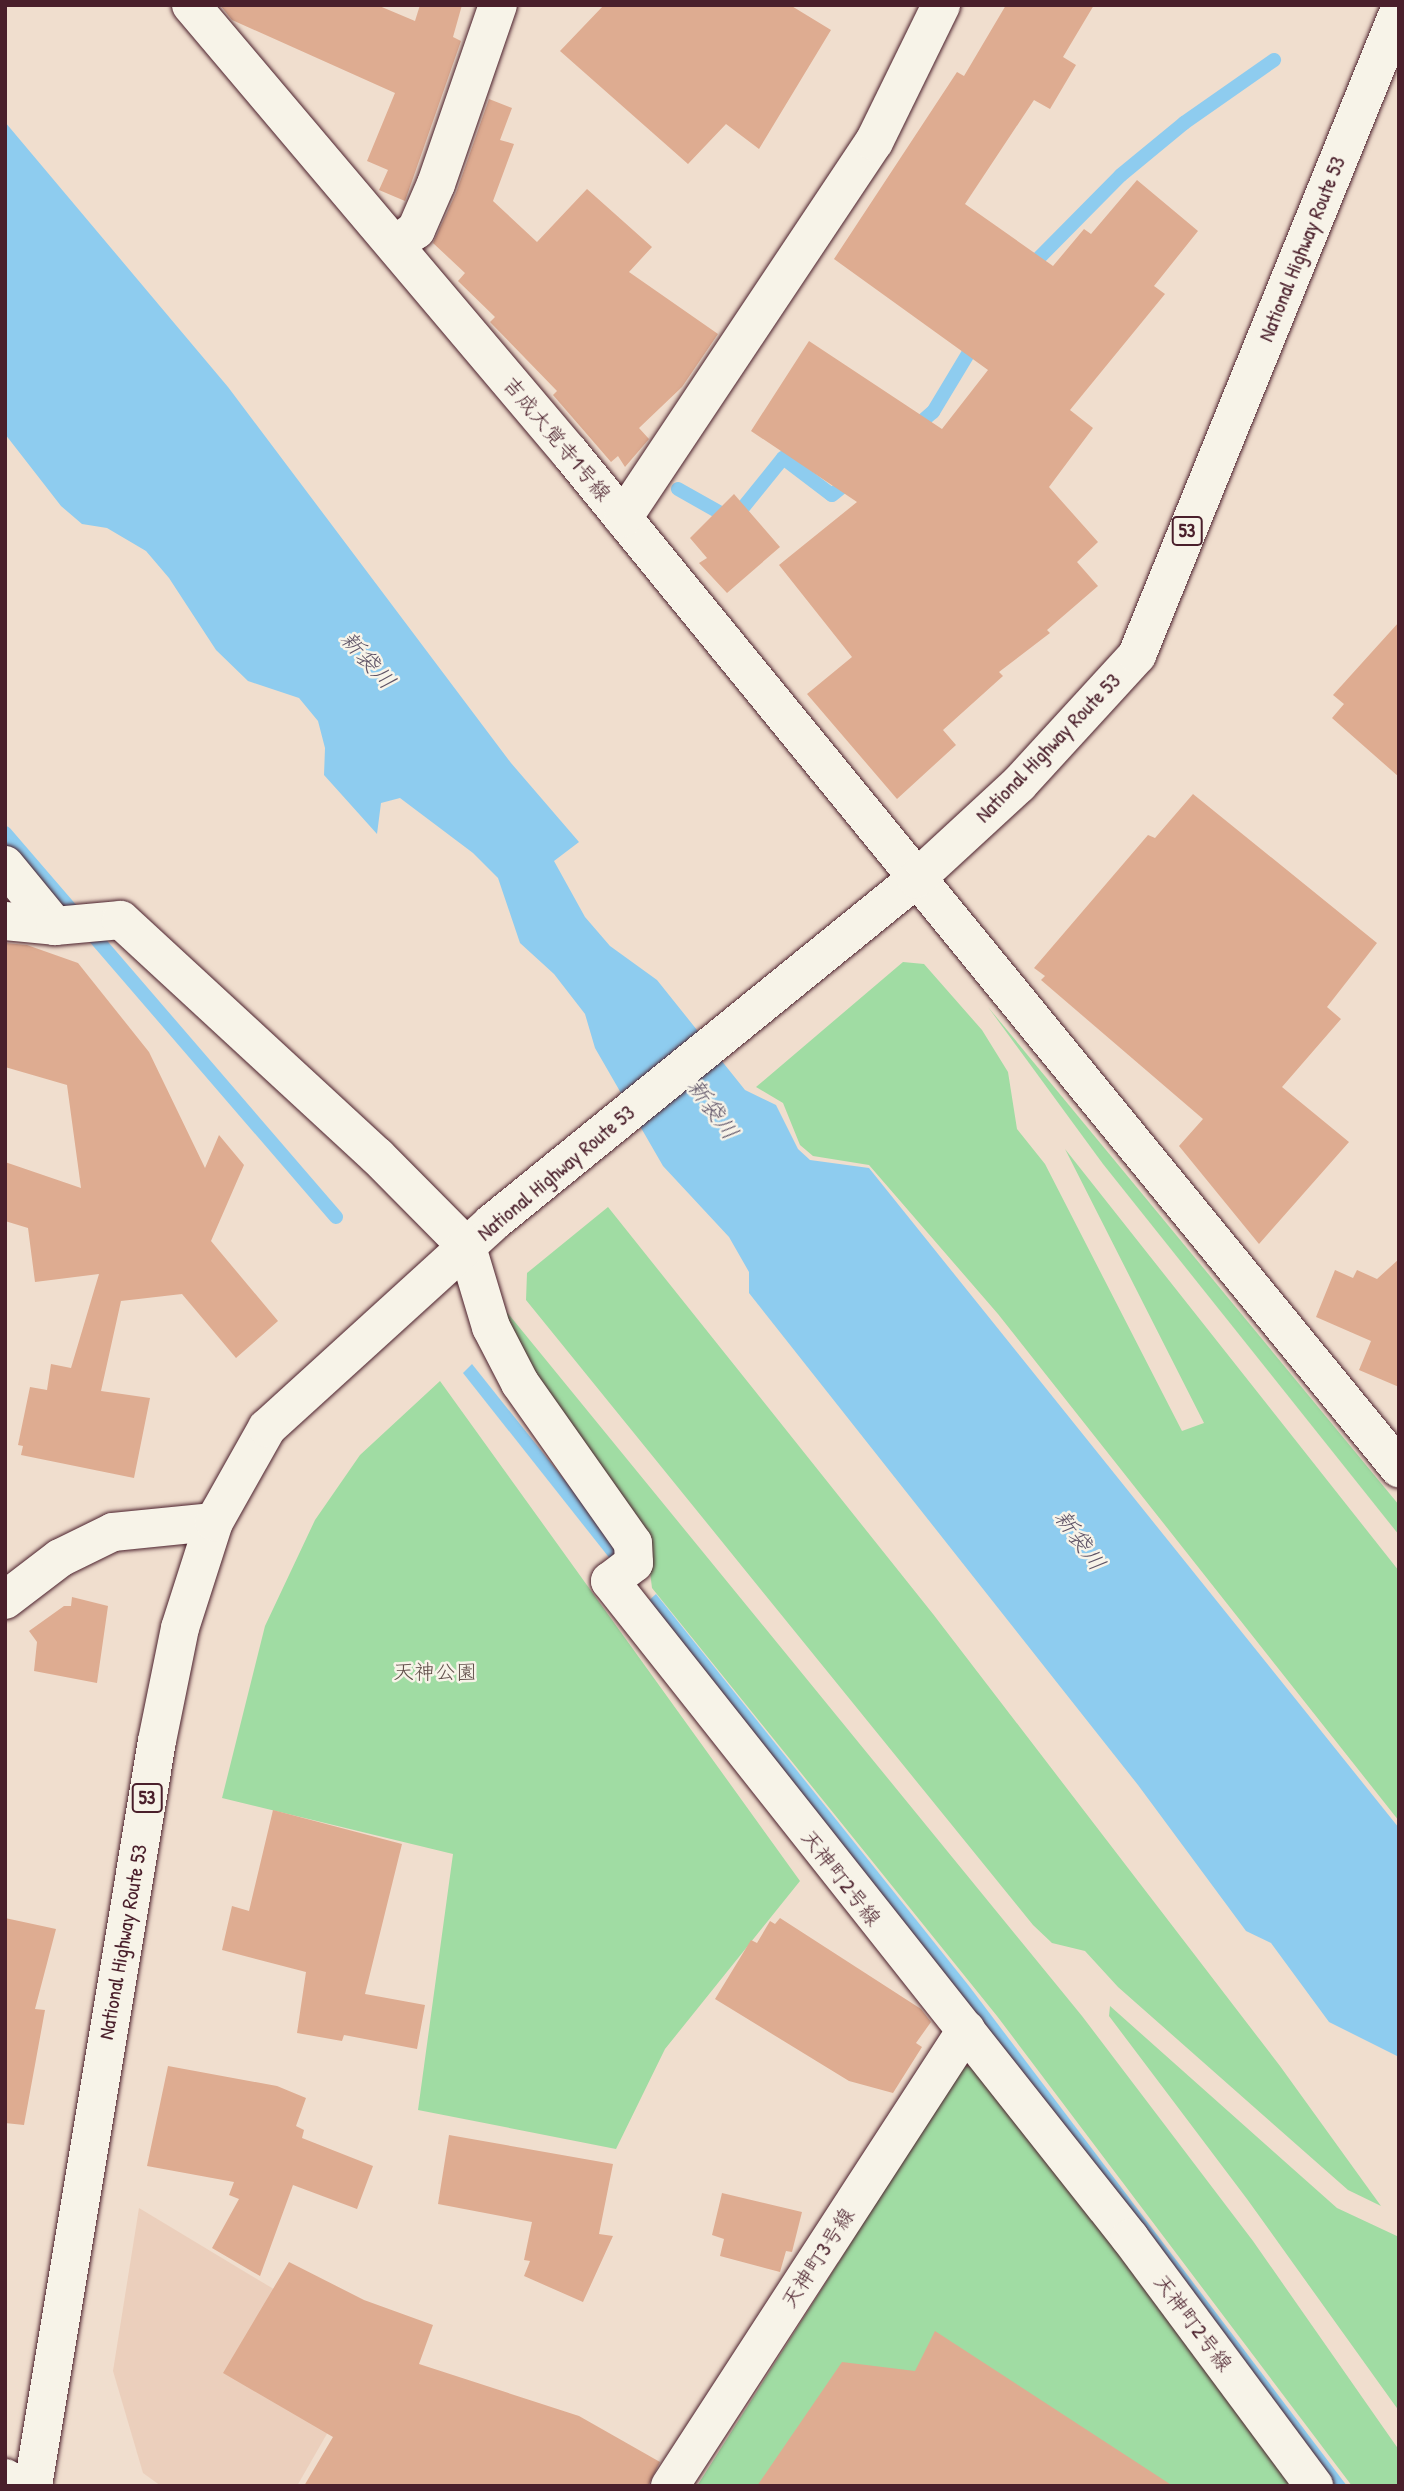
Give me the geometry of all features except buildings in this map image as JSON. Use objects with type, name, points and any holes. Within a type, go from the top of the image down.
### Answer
[{"type":"main road","name":"吉成大覚寺1号線","points":[[191,5],[623,518],[1399,1468]]},
{"type":"main road","points":[[395,245],[416,230],[431,196],[498,5]]},
{"type":"main road","points":[[623,518],[874,142],[941,5]]},
{"type":"main road","name":"National Highway Route 53","points":[[33,2486],[157,1741],[180,1628],[214,1522],[267,1427],[480,1235],[916,878],[1020,784],[1137,655],[1399,11]]},
{"type":"main road","points":[[5,865],[55,926]]},
{"type":"main road","points":[[5,920],[55,926],[121,920],[377,1156],[480,1235]]},
{"type":"main road","name":"天神町2号線","points":[[480,1235],[491,1327],[520,1383],[633,1543],[634,1563],[610,1581],[886,1935],[966,2030],[1130,2238],[1314,2486]]},
{"type":"main road","points":[[5,1600],[60,1558],[113,1532],[214,1522]]},
{"type":"main road","name":"天神町3号線","points":[[670,2486],[966,2030]]},
{"type":"main road","points":[[5,2477],[19,2486]]},
{"type":"shaded area","points":[[139,2208],[375,2350],[297,2486],[161,2486],[143,2473],[113,2371]]},
{"type":"green space","points":[[903,962],[924,964],[982,1030],[1008,1072],[1017,1129],[1045,1164],[1182,1431],[1204,1423],[1065,1149],[1399,1571],[1399,1821],[998,1314],[869,1165],[813,1156],[800,1145],[783,1103],[756,1087]]},
{"type":"green space","points":[[988,1007],[1399,1505],[1399,1535],[1103,1164]]},
{"type":"green space","points":[[608,1207],[933,1614],[1280,2066],[1381,2206],[1348,2190],[1118,1987],[1085,1951],[1052,1943],[1033,1925],[526,1300],[527,1273]]},
{"type":"green space","points":[[506,1311],[1082,2016],[1253,2241],[1399,2450],[1399,2486],[1352,2486],[997,2016],[652,1588],[647,1547],[510,1339]]},
{"type":"green space","name":"天神公園","points":[[440,1381],[800,1881],[665,2049],[616,2149],[418,2110],[453,1854],[222,1798],[265,1626],[315,1520],[360,1455]]},
{"type":"green space","points":[[1110,2006],[1337,2208],[1399,2237],[1399,2411],[1247,2199],[1109,2016]]},
{"type":"green space","points":[[963,2066],[978,2067],[1294,2486],[697,2486]]},
{"type":"water","name":"新袋川","points":[[5,122],[228,387],[511,763],[579,842],[554,861],[585,917],[610,946],[657,980],[745,1090],[776,1105],[798,1149],[810,1160],[869,1168],[1399,1828],[1399,2057],[1329,2022],[1271,1943],[1246,1931],[1138,1785],[749,1293],[749,1272],[729,1237],[663,1166],[595,1048],[585,1014],[554,974],[520,943],[498,878],[473,853],[400,798],[381,803],[377,834],[324,775],[325,748],[318,721],[299,698],[248,681],[216,650],[169,578],[146,551],[107,528],[82,524],[61,506],[5,434]]},
{"type":"water","points":[[472,1364],[622,1552],[611,1560],[463,1373]]},
{"type":"water","points":[[656,1594],[969,1986],[1347,2486],[1330,2486],[646,1603]]},
{"type":"waterway","points":[[1028,269],[1121,175],[1184,123],[1274,60]]},
{"type":"waterway","points":[[912,430],[933,412],[977,339]]},
{"type":"waterway","points":[[678,489],[733,520],[783,458],[832,495],[853,478]]},
{"type":"waterway","points":[[5,833],[336,1217]]}]
